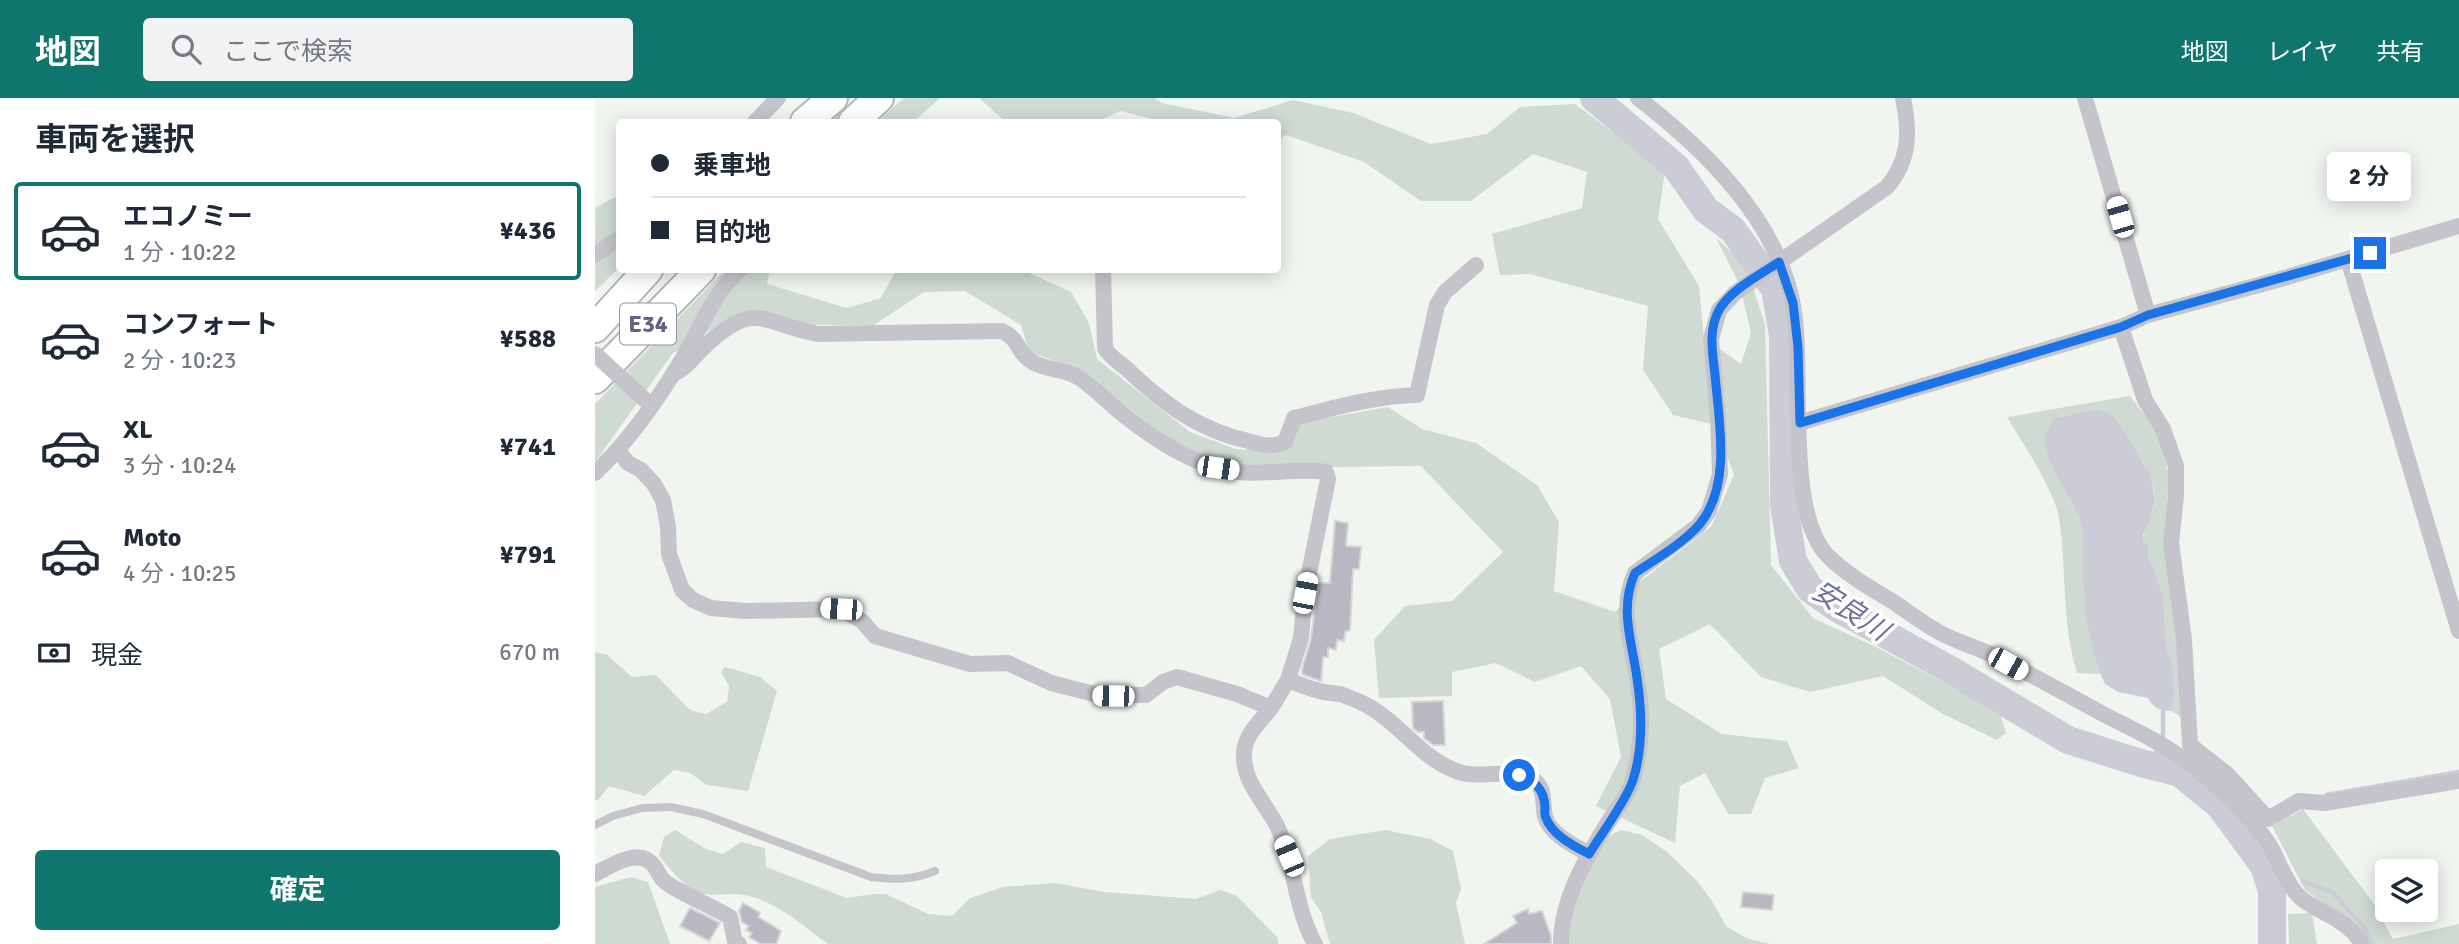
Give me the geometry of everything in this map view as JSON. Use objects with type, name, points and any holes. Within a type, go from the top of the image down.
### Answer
[{"type":"highway","points":[[808,119],[833,98]]},
{"type":"highway","points":[[856,119],[880,98]]},
{"type":"highway","points":[[595,316],[644,273]]},
{"type":"highway","name":"E34","points":[[595,328],[644,273]]},
{"type":"highway","name":"E34","points":[[595,379],[698,273]]},
{"type":"street","points":[[758,119],[778,98]]},
{"type":"street","points":[[1638,98],[1663,117],[1721,173],[1764,230],[1779,262],[1793,303],[1798,347],[1798,458],[1804,498],[1815,535],[1826,555],[1861,582],[1938,632],[1987,653],[2133,729],[2184,760],[2242,810],[2268,843],[2297,895],[2329,914],[2358,938],[2361,944]]},
{"type":"street","points":[[1561,944],[1563,914],[1589,854],[1633,782],[1641,726],[1638,680],[1627,625],[1626,605],[1630,583],[1635,573],[1698,526],[1709,510],[1718,483],[1718,418],[1711,339],[1719,310],[1735,293],[1887,187],[1899,173],[1906,146],[1908,129],[1903,98]]},
{"type":"street","points":[[2085,98],[2148,315]]},
{"type":"street","points":[[1800,423],[2121,327],[2148,315],[2459,226]]},
{"type":"street","points":[[595,255],[616,240]]},
{"type":"street","points":[[2348,259],[2459,631]]},
{"type":"street","points":[[1103,273],[1105,348],[1109,357],[1124,366],[1157,397],[1219,435],[1273,447],[1285,442],[1294,418],[1347,405],[1417,395],[1437,306],[1445,292],[1476,265]]},
{"type":"street","points":[[595,473],[618,451],[648,404],[673,374],[726,282],[736,273]]},
{"type":"street","points":[[673,374],[685,369],[695,355],[720,332],[744,318],[756,317],[818,334],[1002,331],[1014,336],[1023,354],[1031,362],[1079,377],[1126,417],[1171,448],[1218,468],[1259,474],[1315,470],[1327,472],[1328,479],[1305,593],[1301,638],[1288,680],[1271,708],[1249,734],[1244,751],[1244,768],[1276,823],[1289,856],[1303,916],[1315,944]]},
{"type":"street","points":[[2121,327],[2145,400],[2163,429],[2176,466],[2171,543],[2184,639],[2190,745],[2227,775],[2268,819],[2299,801],[2324,803],[2459,781]]},
{"type":"street","points":[[595,355],[648,404]]},
{"type":"street","points":[[618,451],[654,484],[663,500],[669,554],[682,590],[693,600],[711,608],[745,611],[841,609],[862,621],[875,636],[970,664],[1008,663],[1051,683],[1098,695],[1146,695],[1163,682],[1177,677],[1237,694],[1271,708]]},
{"type":"street","points":[[1288,680],[1322,692],[1341,694],[1369,707],[1391,722],[1408,740],[1457,772],[1519,775],[1534,781],[1543,795],[1545,817],[1550,825],[1571,845],[1589,854]]},
{"type":"street","points":[[595,874],[624,858],[644,859],[654,865],[660,878],[730,916],[735,942],[739,944]]},
{"type":"lane","points":[[595,825],[613,816],[642,808],[671,807],[703,814],[871,877],[896,880],[917,878],[935,871]]},
{"type":"shaded area","points":[[904,98],[940,98],[916,119],[880,119]]},
{"type":"shaded area","points":[[979,98],[1154,98],[1162,103],[1234,118],[1293,100],[1353,113],[1431,144],[1487,134],[1520,107],[1575,104],[1665,171],[1658,219],[1699,286],[1704,338],[1741,364],[1751,333],[1740,286],[1716,238],[1745,264],[1765,324],[1771,565],[1813,618],[1874,646],[1999,711],[2006,733],[1997,740],[1943,714],[1883,676],[1810,692],[1761,677],[1710,624],[1659,649],[1666,699],[1722,734],[1787,741],[1799,768],[1765,778],[1751,814],[1728,814],[1705,773],[1680,786],[1675,843],[1596,806],[1621,757],[1610,699],[1581,666],[1535,682],[1496,663],[1452,672],[1452,696],[1379,698],[1374,640],[1405,606],[1452,601],[1503,552],[1421,466],[1255,468],[1218,463],[1174,444],[1077,369],[1029,352],[1021,325],[965,291],[924,292],[874,325],[808,325],[757,313],[736,314],[673,353],[595,462],[595,404],[722,273],[769,273],[767,284],[847,308],[881,298],[894,273],[1029,273],[1071,292],[1089,323],[1097,359],[1190,432],[1236,449],[1280,452],[1293,442],[1298,423],[1388,407],[1422,429],[1476,443],[1537,485],[1559,522],[1554,591],[1615,612],[1642,580],[1711,527],[1734,475],[1716,425],[1673,415],[1643,370],[1648,306],[1530,274],[1500,275],[1492,234],[1582,208],[1587,172],[1533,154],[1471,201],[1421,201],[1364,162],[1286,135],[1281,139],[1281,119],[1153,119],[1120,111],[1103,119],[1003,119]]},
{"type":"shaded area","points":[[616,197],[616,271],[595,291],[595,208]]},
{"type":"shaded area","points":[[2130,396],[2160,435],[2169,476],[2164,546],[2178,606],[2176,637],[2182,672],[2183,718],[2171,711],[2175,692],[2173,669],[2167,649],[2163,598],[2157,575],[2148,558],[2148,544],[2143,542],[2155,500],[2149,473],[2143,461],[2125,438],[2095,409],[2054,418],[2047,433],[2045,444],[2050,463],[2079,518],[2085,602],[2100,674],[2077,673],[2066,615],[2056,506],[2037,467],[2007,417]]},
{"type":"shaded area","points":[[2095,409],[2117,420],[2151,475],[2155,500],[2143,542],[2148,544],[2148,558],[2157,575],[2163,598],[2167,649],[2173,669],[2175,692],[2171,711],[2157,708],[2148,698],[2118,692],[2105,684],[2092,646],[2084,591],[2081,525],[2050,463],[2045,440],[2054,418]]},
{"type":"shaded area","points":[[595,652],[606,654],[632,677],[656,675],[690,710],[706,714],[727,702],[729,686],[721,672],[725,667],[760,677],[777,691],[748,791],[707,785],[690,773],[674,770],[644,796],[609,786],[598,800],[595,800]]},
{"type":"shaded area","points":[[2303,809],[2374,904],[2375,922],[2384,922],[2393,939],[2459,924],[2459,944],[2366,944],[2358,930],[2305,890],[2272,826]]},
{"type":"shaded area","points":[[675,830],[706,849],[723,854],[741,842],[765,848],[766,867],[847,898],[886,894],[928,914],[952,916],[970,898],[1003,887],[1055,883],[1105,892],[1196,899],[1220,890],[1237,896],[1278,938],[1278,944],[828,944],[795,919],[759,899],[737,894],[705,894],[692,889],[673,873],[659,856],[664,837]]},
{"type":"shaded area","points":[[1385,830],[1430,839],[1453,851],[1461,889],[1456,903],[1465,944],[1330,944],[1321,912],[1311,897],[1308,856],[1330,839]]},
{"type":"shaded area","points":[[1622,830],[1642,835],[1666,851],[1697,881],[1726,926],[1746,938],[1770,944],[1569,944],[1575,904],[1587,873],[1608,838]]},
{"type":"shaded area","points":[[631,877],[648,882],[670,944],[595,944],[595,887]]},
{"type":"shaded area","points":[[2312,913],[2317,944],[2289,944],[2288,914]]},
{"type":"building","points":[[1335,521],[1348,523],[1346,546],[1361,547],[1359,569],[1353,569],[1350,630],[1345,632],[1344,641],[1337,640],[1336,650],[1328,648],[1328,657],[1323,657],[1321,681],[1302,674],[1302,669],[1311,639],[1318,583],[1330,583]]},
{"type":"building","points":[[1443,701],[1445,745],[1433,745],[1424,738],[1424,732],[1413,728],[1412,702]]},
{"type":"building","points":[[1743,892],[1774,895],[1772,910],[1741,907]]},
{"type":"building","points":[[743,903],[760,913],[758,917],[781,931],[776,944],[761,944],[749,937],[752,933],[746,930],[749,926],[742,922],[739,911]]},
{"type":"building","points":[[690,908],[720,923],[709,941],[680,926]]},
{"type":"building","points":[[1528,909],[1529,914],[1542,911],[1551,936],[1551,944],[1484,944],[1517,923],[1513,916]]},
{"type":"waterway","name":"安良川","points":[[1594,98],[1676,167],[1706,210],[1733,230],[1775,289],[1783,336],[1784,505],[1793,561],[1810,589],[1837,608],[1949,669],[2068,740],[2180,773],[2220,806],[2264,866],[2272,891],[2272,944]]},
{"type":"waterway","points":[[2163,711],[2163,737]]},
{"type":"waterway","points":[[2156,752],[2180,773]]},
{"type":"waterway","points":[[2326,795],[2459,772]]},
{"type":"waterway","points":[[2303,881],[2332,892],[2363,926],[2372,944]]},
{"type":"tunnel","points":[[809,98],[835,119]]},
{"type":"route","points":[[1519,775],[1534,781],[1539,787],[1545,804],[1545,817],[1550,825],[1571,845],[1589,854],[1633,782],[1639,749],[1641,726],[1638,680],[1627,625],[1626,605],[1630,583],[1635,573],[1698,526],[1709,510],[1720,474],[1711,339],[1714,323],[1719,310],[1735,293],[1779,262],[1793,303],[1798,347],[1800,423],[2121,327],[2148,315],[2370,253]]}]
